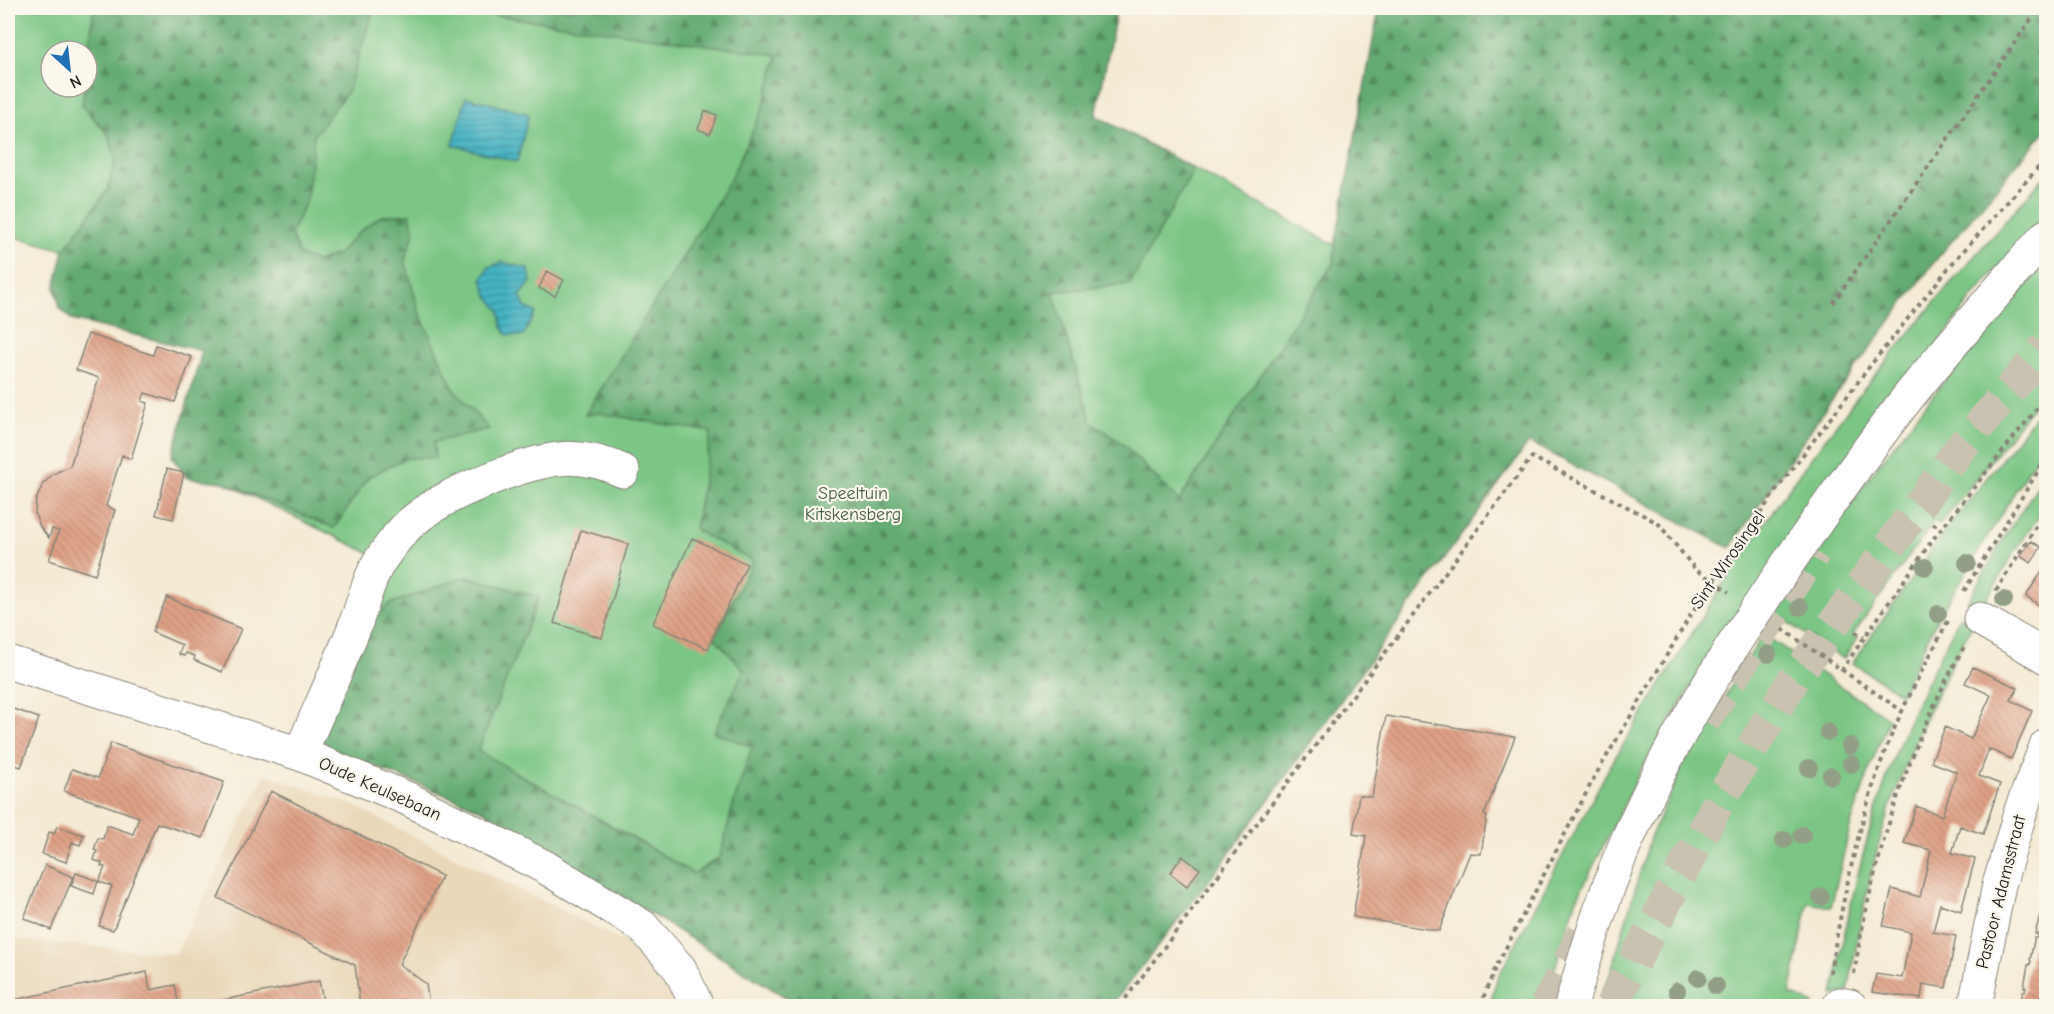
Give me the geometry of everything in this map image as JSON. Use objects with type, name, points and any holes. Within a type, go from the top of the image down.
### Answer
[{"type":"street","points":[[1571,1006],[1594,925],[1637,817],[1659,772],[1707,687],[1755,610],[1859,462],[1909,397],[2046,236]]},
{"type":"street","points":[[300,754],[354,628],[377,565],[400,533],[442,502],[522,467],[548,460],[577,457],[603,462],[623,471]]},
{"type":"street","points":[[1964,610],[2046,657]]},
{"type":"street","name":"Oude Keulsebaan","points":[[8,662],[300,754],[405,798],[546,867],[642,926],[680,969],[697,1006]]},
{"type":"street","name":"Pastoor Adamsstraat","points":[[1974,1006],[1999,885],[2021,810],[2046,746]]},
{"type":"path","points":[[1833,303],[2039,8]]},
{"type":"path","name":"Sint Wirosingel","points":[[1480,1006],[1499,961],[1594,776],[1713,580],[1777,489],[1870,366],[1950,266],[2046,159]]},
{"type":"path","points":[[1841,671],[1940,530],[2046,397]]},
{"type":"path","points":[[1120,1006],[1532,457],[1658,523],[1695,569],[1902,711]]},
{"type":"path","points":[[1842,999],[1843,896],[1877,772],[1902,711],[1964,610],[2046,458]]},
{"type":"path","points":[[1842,999],[1902,784],[1955,662],[1964,610],[2016,556],[2046,510]]},
{"type":"path","points":[[1933,523],[1940,530]]},
{"type":"path","points":[[1855,632],[1864,637]]},
{"type":"shaded area","points":[[265,774],[352,805],[626,943],[657,973],[677,1006],[8,1006],[8,939],[176,954]]},
{"type":"green space","points":[[8,8],[94,8],[90,39],[39,39],[39,99],[83,99],[82,105],[108,134],[116,160],[107,191],[64,250],[8,235]]},
{"type":"green space","points":[[94,8],[374,8],[348,91],[314,135],[307,199],[291,234],[299,255],[317,262],[338,254],[360,231],[381,216],[410,214],[414,232],[405,260],[419,311],[453,388],[489,429],[434,442],[435,458],[406,458],[368,477],[334,528],[223,482],[187,478],[172,457],[202,351],[72,320],[60,308],[55,288],[64,250],[107,191],[116,160],[108,134],[82,105],[83,99],[99,99],[99,39],[90,39]]},
{"type":"green space","name":"Speeltuin Kitskensberg","points":[[276,8],[889,8],[902,11],[1335,245],[1334,274],[1529,442],[1221,865],[1175,831],[1111,1006],[800,1006],[481,809],[315,743],[377,557],[223,482]]},
{"type":"green space","name":"Speeltuin Kitskensberg","points":[[442,8],[1117,8],[1096,116],[1194,169],[1130,284],[1053,292],[1091,421],[1124,445],[1179,501],[1334,262],[1335,245],[1379,8],[2046,8],[2046,130],[1939,256],[1827,406],[1730,548],[1529,442],[1221,865],[1111,1006],[800,1006],[481,809],[315,743],[368,621],[390,604],[466,576],[539,597],[478,751],[694,874],[720,857],[733,805],[752,747],[714,732],[744,670],[714,637],[753,561],[695,530],[711,432],[598,413],[585,415],[729,182],[762,111],[778,55]]},
{"type":"green space","points":[[2046,175],[2046,213],[1972,298],[1718,641],[1644,764],[1576,901],[1543,1006],[1489,1006],[1497,979],[1610,766],[1732,569],[1799,474],[1861,392],[1949,285]]},
{"type":"green space","points":[[2046,262],[2046,390],[1940,525],[1934,521],[1853,634],[1858,638],[1843,659],[1775,614],[1876,468],[1977,339]]},
{"type":"green space","points":[[2046,403],[2046,441],[1937,619],[1901,694],[1852,663],[1945,531]]},
{"type":"green space","points":[[2046,473],[2046,505],[1980,610],[1967,602],[2007,533]]},
{"type":"green space","points":[[1960,616],[1973,623],[1936,696],[1903,771],[1873,865],[1848,992],[1833,995],[1862,859],[1893,759],[1925,685]]},
{"type":"green space","points":[[1763,634],[1889,719],[1850,827],[1831,907],[1808,903],[1790,994],[1814,1006],[1601,1006],[1650,838],[1684,763]]},
{"type":"water","points":[[466,97],[529,114],[517,162],[453,145]]},
{"type":"water","points":[[503,262],[529,269],[531,282],[520,296],[525,307],[536,312],[523,336],[507,335],[502,327],[500,311],[488,296],[482,279],[489,267]]},
{"type":"building","points":[[705,111],[717,115],[710,134],[698,129]]},
{"type":"building","points":[[547,271],[564,280],[555,296],[539,288]]},
{"type":"building","points":[[88,334],[153,355],[156,345],[192,357],[175,402],[145,393],[142,401],[148,403],[131,459],[122,455],[106,506],[115,510],[95,575],[49,560],[59,531],[52,529],[49,538],[40,527],[35,514],[36,500],[43,484],[53,474],[70,466],[99,378],[76,370]]},
{"type":"building","points":[[167,469],[184,473],[173,519],[156,515]]},
{"type":"building","points":[[581,530],[628,544],[602,638],[554,623]]},
{"type":"building","points":[[692,538],[747,564],[708,649],[653,624]]},
{"type":"building","points":[[2031,541],[2041,547],[2031,563],[2020,556]]},
{"type":"building","points":[[2044,568],[2046,570],[2046,610],[2026,596]]},
{"type":"building","points":[[167,597],[241,629],[222,672],[194,660],[195,656],[186,653],[185,656],[179,654],[182,645],[152,632]]},
{"type":"building","points":[[1973,667],[2018,688],[2011,700],[2032,711],[2011,759],[1989,749],[1979,776],[2000,784],[1983,834],[1960,826],[1952,853],[1975,859],[1961,911],[1940,904],[1933,932],[1956,936],[1946,988],[1923,984],[1921,999],[1872,992],[1876,974],[1902,978],[1911,932],[1883,926],[1892,889],[1920,897],[1931,850],[1904,843],[1916,806],[1942,816],[1957,772],[1931,762],[1945,727],[1971,739],[1991,695],[1965,683]]},
{"type":"building","points":[[8,707],[39,718],[21,767],[8,763]]},
{"type":"building","points":[[1386,716],[1515,737],[1484,815],[1487,816],[1481,854],[1470,853],[1439,931],[1353,917],[1366,836],[1353,834],[1359,795],[1372,797]]},
{"type":"building","points":[[111,743],[224,782],[203,838],[157,823],[113,930],[99,926],[112,886],[99,882],[105,867],[94,860],[97,851],[94,850],[98,838],[103,839],[107,825],[133,834],[139,817],[64,791],[72,769],[98,778]]},
{"type":"building","points":[[271,791],[442,876],[399,964],[426,984],[429,1006],[360,1006],[355,965],[218,898]]},
{"type":"building","points":[[57,826],[84,835],[80,845],[72,842],[66,862],[42,854],[49,832],[54,834]]},
{"type":"building","points":[[1182,856],[1200,869],[1187,886],[1170,873]]},
{"type":"building","points":[[45,865],[73,877],[51,930],[24,918]]},
{"type":"building","points":[[76,873],[98,881],[94,894],[71,886]]},
{"type":"building","points":[[2046,894],[2046,1006],[2020,1006],[2026,987],[2024,987],[2034,938],[2037,938],[2038,934],[2035,934],[2044,909],[2042,908]]},
{"type":"building","points":[[147,972],[150,990],[175,985],[179,1006],[8,1006],[8,1001]]},
{"type":"building","points":[[319,981],[324,1006],[198,1006],[198,1005]]},
{"type":"tunnel","points":[[1611,1006],[1717,805],[1794,679],[1961,447],[2046,347]]},
{"type":"tunnel","points":[[1704,721],[1815,551]]},
{"type":"tunnel","points":[[1546,1006],[1585,930]]}]
